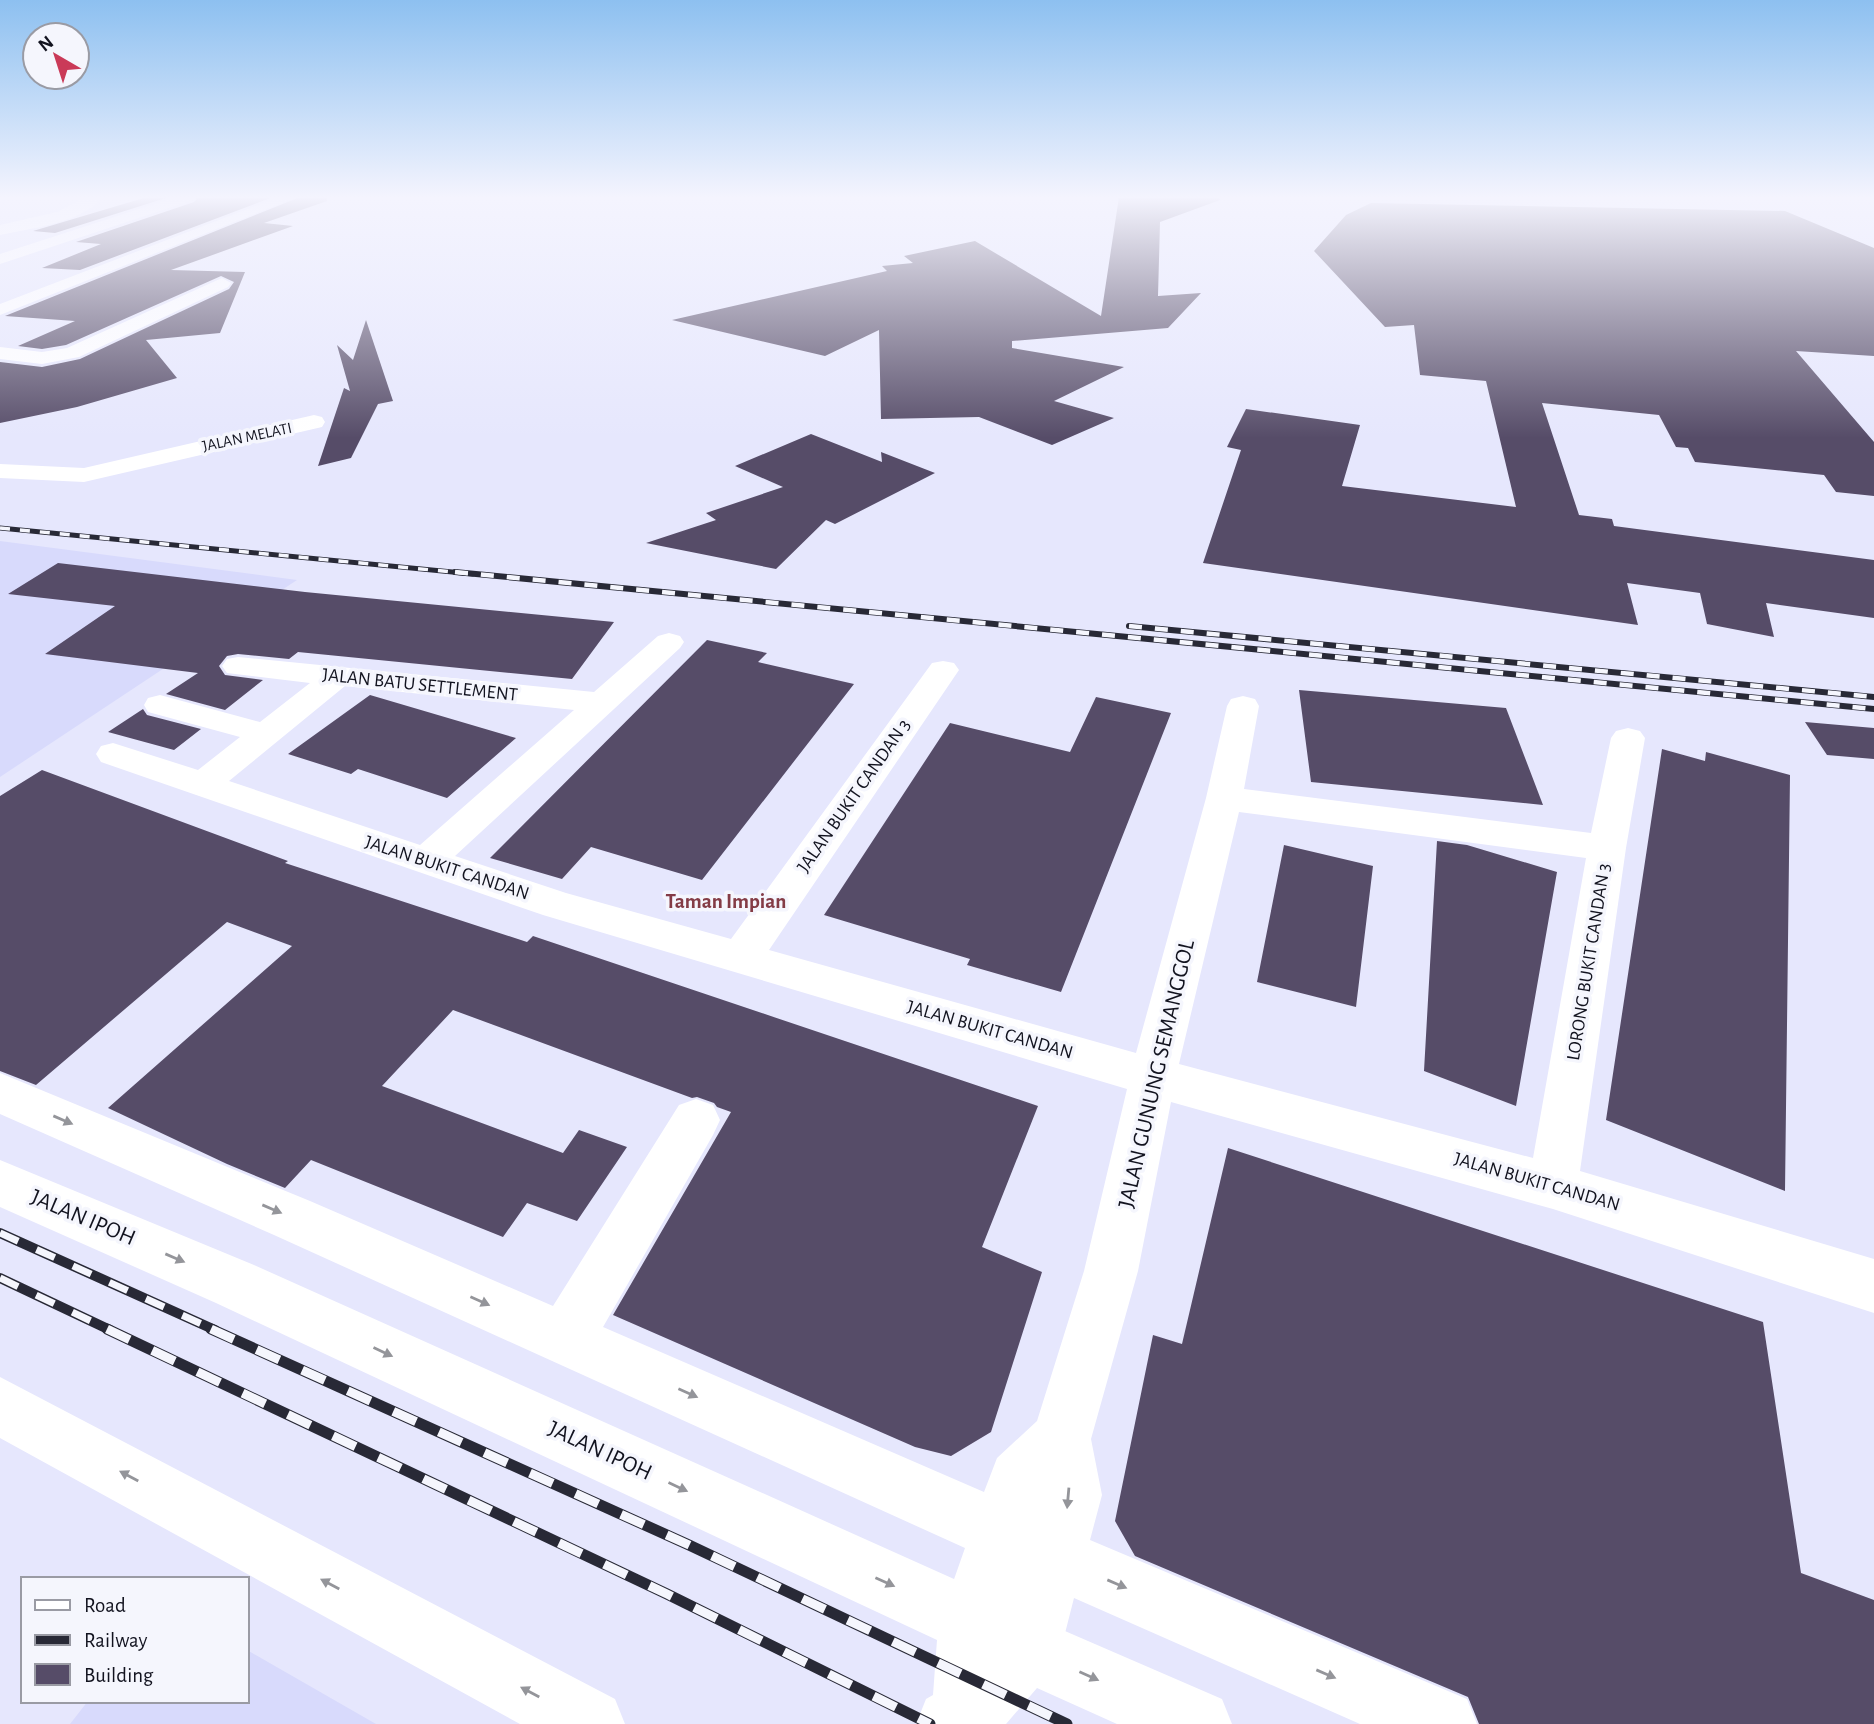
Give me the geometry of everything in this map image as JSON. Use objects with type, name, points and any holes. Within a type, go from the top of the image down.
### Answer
[{"type":"street","points":[[0,310],[82,277]]},
{"type":"street","points":[[0,354],[42,358],[72,353],[222,284]]},
{"type":"street","name":"JALAN MELATI","points":[[0,471],[84,475],[314,422]]},
{"type":"street","points":[[426,861],[669,642]]},
{"type":"street","name":"JALAN BATU SETTLEMENT","points":[[238,666],[603,703]]},
{"type":"street","name":"JALAN BUKIT CANDAN 3","points":[[742,956],[943,670]]},
{"type":"street","points":[[202,785],[338,677]]},
{"type":"street","points":[[160,705],[267,734]]},
{"type":"street","name":"JALAN GUNUNG SEMANGGOL","points":[[1000,1635],[1028,1544],[1071,1495],[1061,1438],[1111,1271],[1153,1077],[1224,799],[1243,706]]},
{"type":"street","name":"LORONG BUKIT CANDAN 3","points":[[1553,1185],[1606,848],[1628,738]]},
{"type":"street","name":"JALAN BUKIT CANDAN","points":[[113,754],[557,905],[742,956],[1153,1077],[1553,1185],[1874,1286]]},
{"type":"street","points":[[1224,799],[1606,848]]},
{"type":"street","points":[[0,1093],[1442,1724]]},
{"type":"street","points":[[565,1339],[696,1120]]},
{"type":"street","name":"JALAN IPOH","points":[[0,1183],[235,1284],[1197,1724]]},
{"type":"street","points":[[0,1406],[590,1724]]},
{"type":"street","points":[[963,1721],[1000,1635]]},
{"type":"shaded area","points":[[0,541],[297,580],[0,777]]},
{"type":"shaded area","points":[[248,1651],[376,1724],[70,1724],[86,1703],[248,1703]]},
{"type":"building","points":[[101,277],[218,277],[66,345],[42,349],[18,346],[75,321],[5,316]]},
{"type":"building","points":[[224,277],[243,277],[220,333],[146,340],[177,378],[77,407],[0,423],[0,362],[42,367],[80,359],[229,289],[234,282]]},
{"type":"building","points":[[859,277],[1036,277],[1101,316],[1107,277],[1159,277],[1158,296],[1201,293],[1168,328],[1012,341],[1012,348],[1124,367],[1054,401],[1114,418],[1052,445],[979,417],[881,419],[879,330],[825,356],[672,320]]},
{"type":"building","points":[[1339,277],[1874,277],[1874,356],[1796,351],[1874,442],[1874,496],[1836,492],[1824,475],[1695,462],[1688,448],[1676,447],[1659,415],[1542,403],[1579,515],[1612,519],[1614,526],[1874,560],[1874,618],[1766,603],[1774,637],[1707,624],[1700,593],[1627,583],[1638,625],[1203,563],[1241,450],[1227,447],[1246,409],[1360,425],[1342,486],[1516,507],[1486,381],[1420,375],[1414,325],[1385,327]]},
{"type":"building","points":[[366,320],[393,401],[378,404],[351,458],[318,466],[344,388],[350,391],[337,345],[353,360]]},
{"type":"building","points":[[811,434],[882,462],[881,452],[935,473],[835,524],[826,520],[776,569],[646,543],[716,520],[706,513],[783,487],[735,466]]},
{"type":"building","points":[[58,563],[305,592],[614,622],[572,679],[298,652],[289,659],[238,654],[227,656],[219,666],[225,675],[263,680],[225,710],[166,694],[198,673],[45,654],[115,606],[8,594]]},
{"type":"building","points":[[707,640],[767,653],[758,662],[854,684],[702,880],[591,847],[562,879],[490,858]]},
{"type":"building","points":[[1299,690],[1506,708],[1543,805],[1311,782]]},
{"type":"building","points":[[370,695],[516,738],[447,798],[358,769],[351,774],[288,754]]},
{"type":"building","points":[[1096,697],[1171,713],[1061,992],[967,965],[970,959],[824,915],[950,723],[1070,752]]},
{"type":"building","points":[[143,709],[147,715],[201,729],[174,750],[108,732]]},
{"type":"building","points":[[1805,722],[1874,728],[1874,759],[1827,755]]},
{"type":"building","points":[[1662,749],[1705,761],[1706,752],[1790,775],[1785,1191],[1606,1120]]},
{"type":"building","points":[[42,770],[288,861],[285,863],[527,942],[533,936],[1038,1106],[982,1247],[1042,1272],[991,1432],[951,1456],[915,1447],[613,1315],[731,1112],[717,1107],[714,1103],[692,1098],[453,1010],[382,1086],[563,1153],[579,1130],[627,1147],[577,1221],[527,1203],[503,1237],[311,1160],[285,1188],[108,1108],[292,946],[227,922],[36,1085],[0,1071],[0,796]]},
{"type":"building","points":[[1437,841],[1467,845],[1557,872],[1516,1106],[1424,1071]]},
{"type":"building","points":[[1284,845],[1373,866],[1356,1007],[1257,982]]},
{"type":"building","points":[[1228,1148],[1763,1322],[1801,1573],[1874,1600],[1874,1724],[1479,1724],[1468,1697],[1135,1556],[1115,1521],[1153,1335],[1182,1344]]},
{"type":"railway","points":[[0,528],[473,574]]},
{"type":"railway","points":[[455,572],[1874,709]]},
{"type":"railway","points":[[1129,626],[1874,697]]},
{"type":"railway","points":[[0,1233],[215,1330]]},
{"type":"railway","points":[[0,1278],[110,1330]]},
{"type":"railway","points":[[107,1329],[667,1594],[930,1724]]},
{"type":"railway","points":[[211,1329],[689,1545],[1067,1724]]},
{"type":"district","name":"Taman Impian","points":[[726,901]]}]
